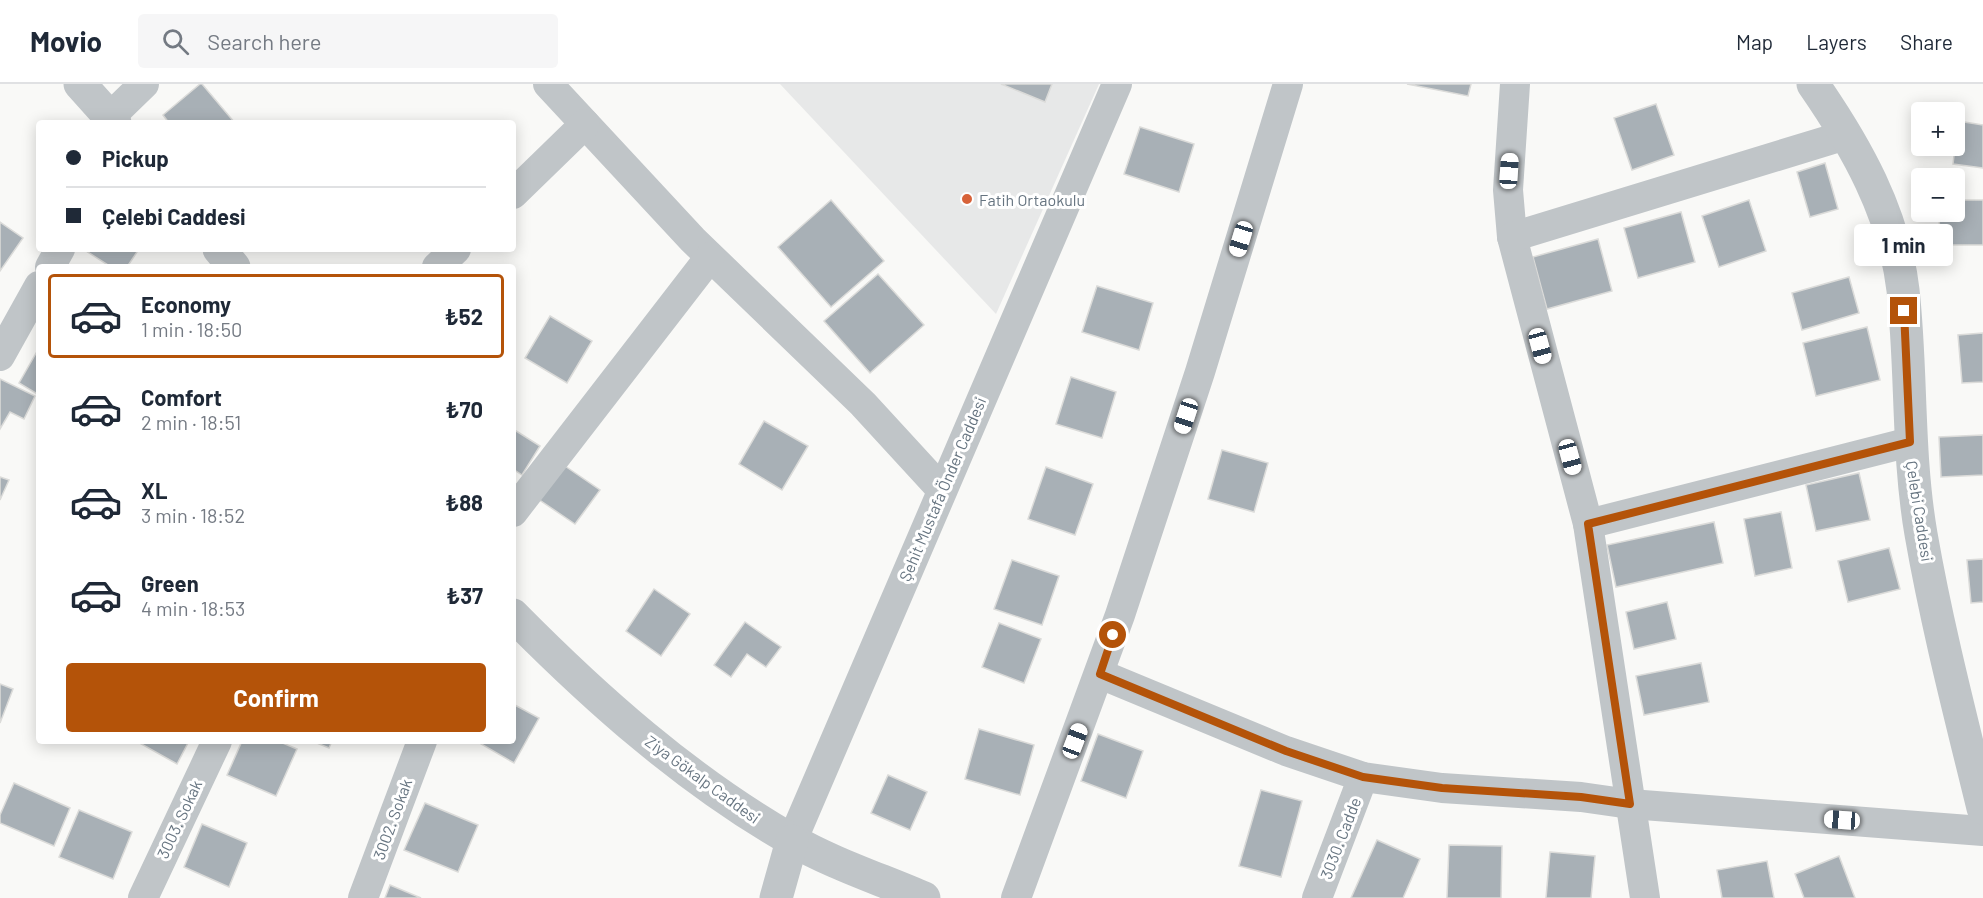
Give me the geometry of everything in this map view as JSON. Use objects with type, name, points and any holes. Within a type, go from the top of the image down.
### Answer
[{"type":"street","points":[[80,84],[112,120],[144,84]]},
{"type":"street","points":[[548,84],[710,257],[863,404],[942,490]]},
{"type":"street","name":"Şehit Mustafa Önder Caddesi","points":[[776,898],[792,841],[1117,84]]},
{"type":"street","points":[[1016,898],[1100,674],[1200,372],[1288,84]]},
{"type":"street","points":[[1515,84],[1508,190],[1512,237],[1588,524],[1645,898]]},
{"type":"street","name":"Çelebi Caddesi","points":[[1813,84],[1869,174],[1893,239],[1903,289],[1910,442],[1921,534],[1983,808]]},
{"type":"street","points":[[516,191],[585,124]]},
{"type":"street","points":[[1512,237],[1846,135]]},
{"type":"street","points":[[222,252],[232,264]]},
{"type":"street","points":[[440,264],[453,252]]},
{"type":"street","points":[[516,508],[710,257]]},
{"type":"street","points":[[0,356],[36,291]]},
{"type":"street","points":[[1588,524],[1910,442]]},
{"type":"street","name":"Ziya Gökalp Caddesi","points":[[516,618],[585,685],[657,747],[713,790],[792,841],[924,898]]},
{"type":"street","points":[[1100,674],[1286,751],[1363,777],[1442,788],[1581,797],[1630,804],[1983,831]]},
{"type":"street","name":"3003. Sokak","points":[[143,898],[216,744]]},
{"type":"street","name":"3002. Sokak","points":[[363,898],[421,744]]},
{"type":"street","name":"3030. Cadde","points":[[1317,898],[1363,777]]},
{"type":"shaded area","name":"Fatih Ortaokulu","points":[[780,84],[1099,84],[996,314]]},
{"type":"building","points":[[202,84],[232,120],[167,120],[163,115]]},
{"type":"building","points":[[1001,84],[1052,84],[1045,102]]},
{"type":"building","points":[[1407,84],[1471,84],[1468,96]]},
{"type":"building","points":[[1656,104],[1674,155],[1632,170],[1614,118]]},
{"type":"building","points":[[1965,122],[1983,125],[1983,168],[1953,164],[1954,156],[1965,156]]},
{"type":"building","points":[[1140,127],[1194,144],[1179,192],[1124,174]]},
{"type":"building","points":[[1825,163],[1838,209],[1810,217],[1797,172]]},
{"type":"building","points":[[831,200],[884,261],[831,307],[778,247]]},
{"type":"building","points":[[1749,200],[1766,251],[1719,267],[1702,216]]},
{"type":"building","points":[[1965,200],[1983,200],[1983,245],[1940,245],[1939,222],[1965,222]]},
{"type":"building","points":[[1681,212],[1695,262],[1638,278],[1624,228]]},
{"type":"building","points":[[0,222],[23,238],[0,271]]},
{"type":"building","points":[[1598,239],[1612,291],[1547,309],[1533,257]]},
{"type":"building","points":[[88,252],[137,252],[129,264],[106,264]]},
{"type":"building","points":[[878,274],[924,325],[870,373],[824,321]]},
{"type":"building","points":[[1849,277],[1859,313],[1802,330],[1792,293]]},
{"type":"building","points":[[1097,286],[1153,303],[1139,350],[1082,332]]},
{"type":"building","points":[[550,316],[592,341],[567,383],[525,358]]},
{"type":"building","points":[[1867,327],[1880,380],[1816,396],[1803,343]]},
{"type":"building","points":[[1983,333],[1983,382],[1962,383],[1958,335]]},
{"type":"building","points":[[36,353],[36,393],[19,383]]},
{"type":"building","points":[[1071,377],[1116,392],[1102,438],[1056,424]]},
{"type":"building","points":[[0,379],[35,396],[24,419],[10,412],[0,429]]},
{"type":"building","points":[[764,421],[808,446],[782,490],[739,464]]},
{"type":"building","points":[[516,431],[540,446],[522,475],[516,471]]},
{"type":"building","points":[[1983,435],[1983,475],[1941,477],[1939,437]]},
{"type":"building","points":[[1222,450],[1268,463],[1254,512],[1208,499]]},
{"type":"building","points":[[562,464],[600,490],[575,524],[538,499]]},
{"type":"building","points":[[1046,467],[1093,484],[1075,535],[1028,519]]},
{"type":"building","points":[[1859,473],[1870,520],[1816,531],[1806,485]]},
{"type":"building","points":[[0,477],[9,480],[0,500]]},
{"type":"building","points":[[1781,512],[1792,568],[1755,576],[1744,519]]},
{"type":"building","points":[[1714,522],[1723,563],[1616,587],[1607,545]]},
{"type":"building","points":[[1889,548],[1900,589],[1848,602],[1838,561]]},
{"type":"building","points":[[1983,559],[1983,602],[1971,603],[1967,560]]},
{"type":"building","points":[[1012,560],[1059,576],[1042,625],[994,609]]},
{"type":"building","points":[[654,589],[690,614],[661,656],[626,631]]},
{"type":"building","points":[[1667,602],[1676,639],[1634,649],[1626,612]]},
{"type":"building","points":[[745,622],[781,647],[766,667],[747,654],[731,677],[714,665]]},
{"type":"building","points":[[999,623],[1041,639],[1024,683],[982,667]]},
{"type":"building","points":[[1701,663],[1709,702],[1644,715],[1636,676]]},
{"type":"building","points":[[0,684],[13,689],[0,723]]},
{"type":"building","points":[[516,706],[539,718],[514,763],[481,744],[516,744]]},
{"type":"building","points":[[979,729],[1034,745],[1020,795],[965,779]]},
{"type":"building","points":[[1098,734],[1143,751],[1126,798],[1081,781]]},
{"type":"building","points":[[141,744],[187,744],[177,764]]},
{"type":"building","points":[[241,744],[285,744],[297,749],[276,796],[227,775]]},
{"type":"building","points":[[319,744],[331,744],[329,748]]},
{"type":"building","points":[[888,775],[927,792],[910,830],[871,813]]},
{"type":"building","points":[[14,783],[70,808],[54,846],[0,823],[0,815]]},
{"type":"building","points":[[1261,790],[1302,801],[1281,877],[1239,866]]},
{"type":"building","points":[[425,803],[478,825],[458,872],[404,850]]},
{"type":"building","points":[[79,810],[132,832],[113,879],[59,857]]},
{"type":"building","points":[[202,824],[247,843],[229,887],[184,867]]},
{"type":"building","points":[[1377,840],[1420,859],[1403,898],[1351,898]]},
{"type":"building","points":[[1449,845],[1502,846],[1501,898],[1447,898]]},
{"type":"building","points":[[1550,852],[1595,856],[1591,898],[1546,898]]},
{"type":"building","points":[[1839,856],[1855,898],[1804,898],[1795,874]]},
{"type":"building","points":[[1767,861],[1774,898],[1722,898],[1717,870]]},
{"type":"building","points":[[390,885],[421,898],[385,898]]},
{"type":"place","name":"Fatih Ortaokulu","points":[[967,199]]},
{"type":"route","points":[[1113,635],[1100,674],[1286,751],[1363,777],[1442,788],[1581,797],[1630,804],[1588,524],[1910,442],[1904,311]]}]
